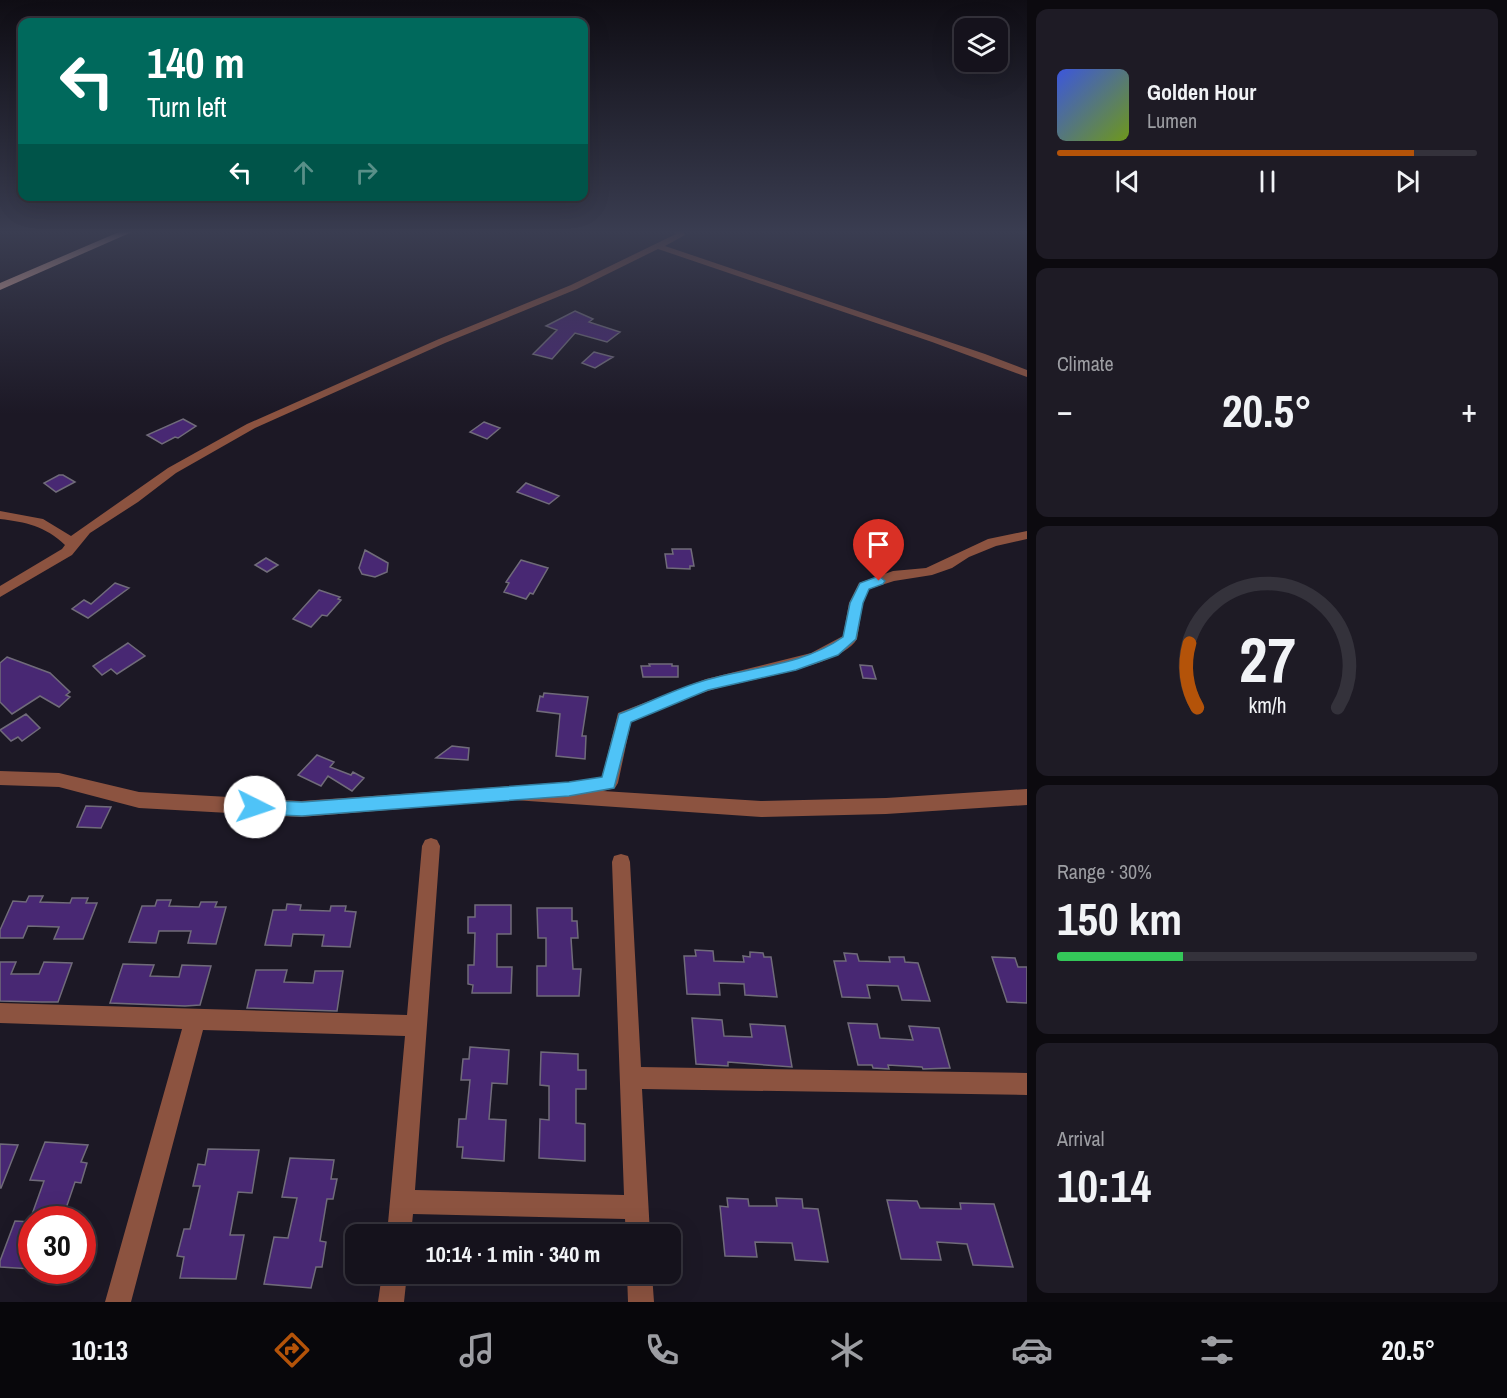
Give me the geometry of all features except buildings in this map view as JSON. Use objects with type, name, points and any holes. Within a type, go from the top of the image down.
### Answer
[{"type":"street","points":[[0,592],[67,552],[71,543],[100,520],[129,503],[178,466],[233,438],[251,426],[442,341],[560,293]]},
{"type":"street","points":[[793,293],[853,310],[1027,374]]},
{"type":"street","points":[[0,515],[30,519],[54,527],[71,543]]},
{"type":"street","points":[[0,778],[59,780],[139,800],[302,809],[514,793],[609,783],[624,718],[706,685],[796,665],[833,651],[849,639],[856,603],[864,586],[893,576],[927,572],[947,565],[964,554],[993,542],[1027,535]]},
{"type":"street","points":[[514,793],[761,809],[886,806],[1027,797]]},
{"type":"street","points":[[400,1224],[431,846]]},
{"type":"street","points":[[621,862],[638,1224]]},
{"type":"street","points":[[0,1013],[417,1026]]},
{"type":"street","points":[[118,1302],[195,1019]]},
{"type":"street","points":[[631,1078],[1027,1084]]},
{"type":"street","points":[[403,1202],[637,1207]]},
{"type":"street","points":[[391,1302],[394,1284]]},
{"type":"street","points":[[640,1284],[641,1302]]},
{"type":"route","points":[[255,807],[302,809],[569,789],[609,783],[624,718],[706,685],[796,665],[833,651],[849,639],[856,603],[864,586],[879,581]]}]
